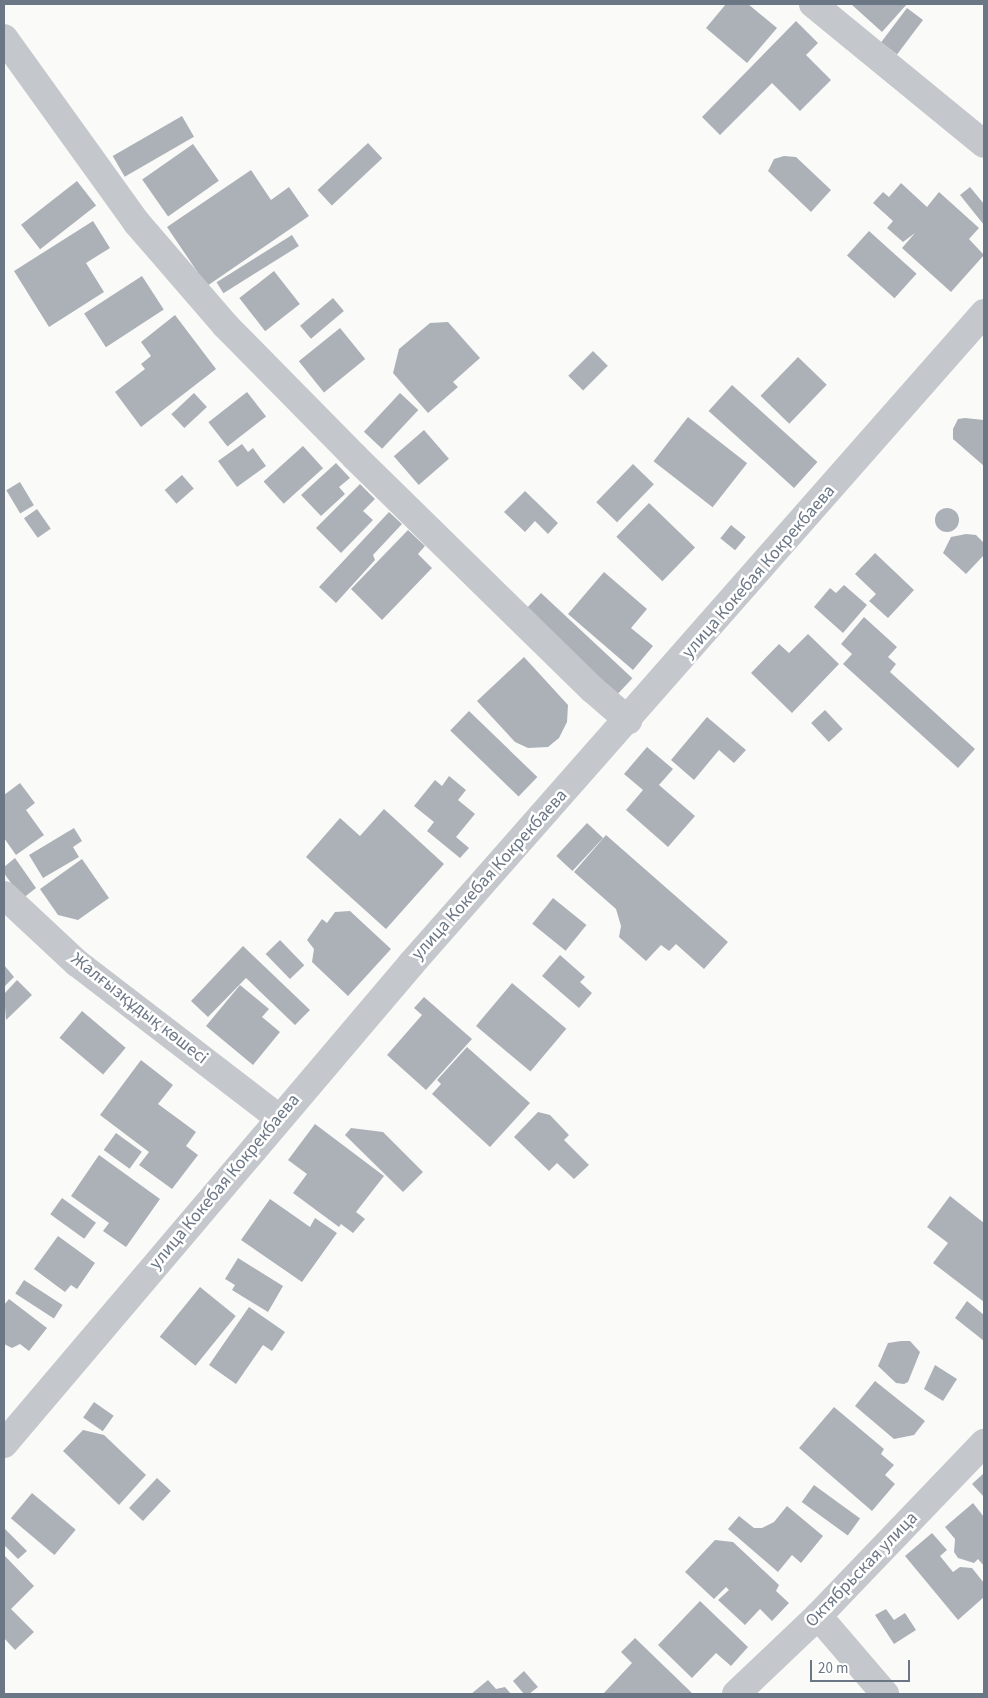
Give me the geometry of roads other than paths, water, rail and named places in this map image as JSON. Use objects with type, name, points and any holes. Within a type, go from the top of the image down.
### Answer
[{"type":"street","points":[[813,4],[984,144]]},
{"type":"street","points":[[4,38],[137,223],[225,325],[592,689],[628,720]]},
{"type":"street","name":"улица Кокебая Кокрекбаева","points":[[4,1444],[279,1118],[984,313]]},
{"type":"street","name":"Жалғызқұдық көшесі","points":[[4,894],[77,963],[279,1118]]},
{"type":"street","name":"Октябрьская улица","points":[[736,1694],[818,1616],[984,1444]]},
{"type":"street","points":[[818,1616],[885,1694]]}]
